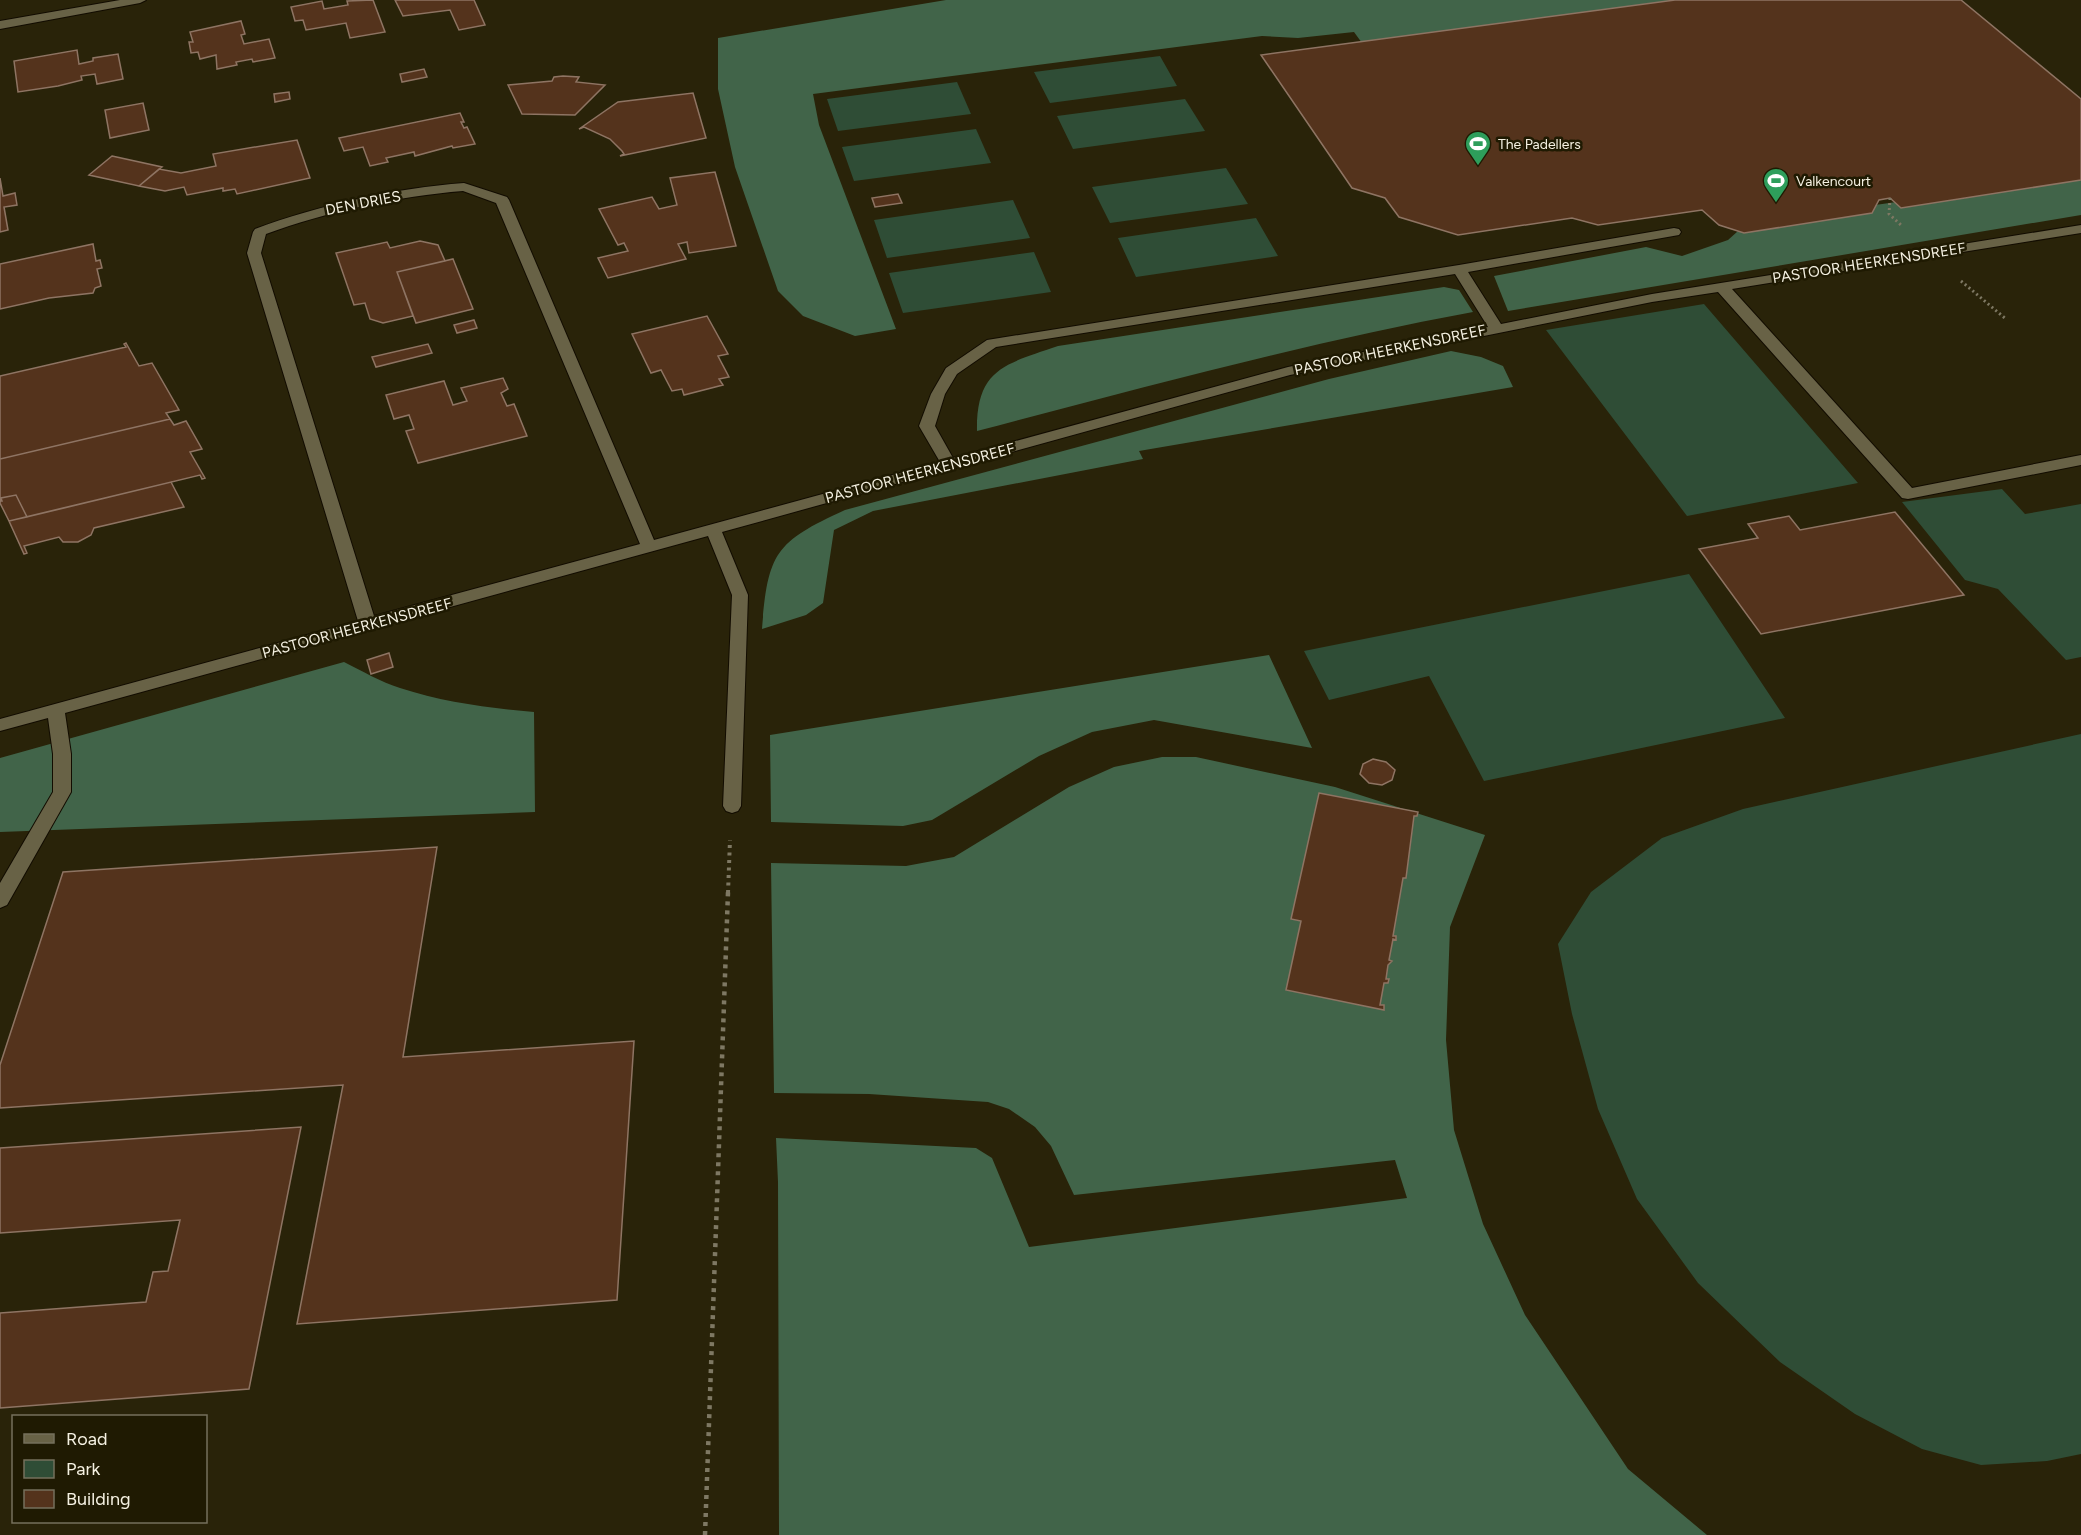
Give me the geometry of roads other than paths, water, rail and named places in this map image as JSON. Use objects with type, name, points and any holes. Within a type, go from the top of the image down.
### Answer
[{"type":"street","points":[[0,25],[140,0]]},
{"type":"street","name":"DEN DRIES","points":[[368,626],[254,253],[260,232],[305,215],[437,189],[464,187],[502,200],[649,547]]},
{"type":"street","name":"PASTOOR HEERKENSDREEF","points":[[0,725],[368,626],[1288,371],[1496,328],[1722,287],[2081,229]]},
{"type":"street","points":[[950,466],[927,426],[938,394],[951,371],[992,343],[1459,269],[1674,232]]},
{"type":"street","points":[[1459,269],[1496,328]]},
{"type":"street","points":[[1722,287],[1908,494],[2081,460]]},
{"type":"street","points":[[713,529],[740,595],[732,806]]},
{"type":"street","points":[[0,900],[62,792],[63,754],[56,710]]},
{"type":"place","name":"The Padellers","points":[[1478,167]]},
{"type":"place","name":"Valkencourt","points":[[1776,204]]}]
